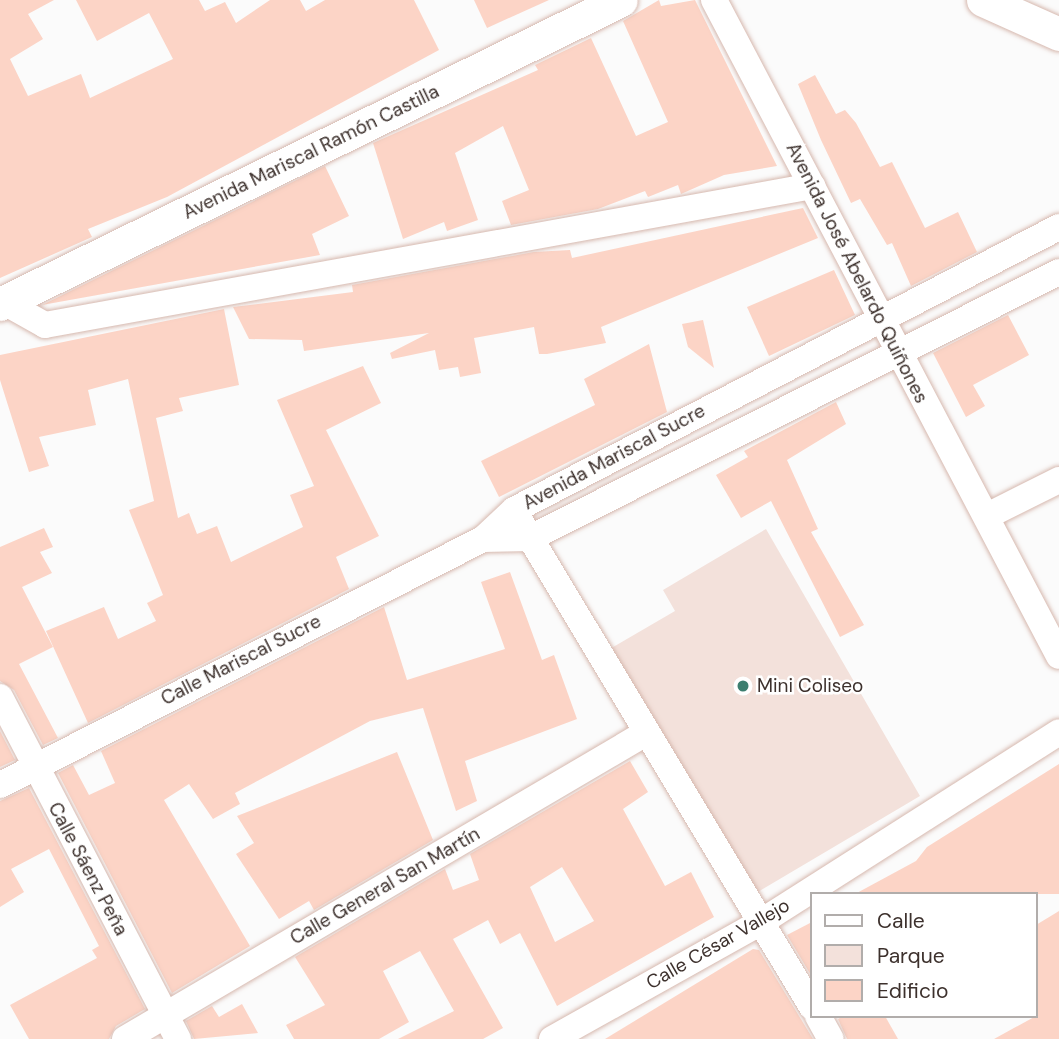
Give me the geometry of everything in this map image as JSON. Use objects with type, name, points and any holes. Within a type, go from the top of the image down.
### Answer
[{"type":"street","name":"Avenida Mariscal Ramón Castilla","points":[[2,304],[621,0]]},
{"type":"street","name":"Avenida José Abelardo Quiñones","points":[[715,0],[813,186],[894,351],[989,515],[1059,656]]},
{"type":"street","points":[[983,0],[1059,33]]},
{"type":"street","points":[[2,304],[45,325],[813,186]]},
{"type":"street","name":"Avenida Mariscal Sucre","points":[[483,539],[514,510],[1059,226]]},
{"type":"street","name":"Avenida Mariscal Sucre","points":[[483,539],[530,538],[894,351],[1059,272]]},
{"type":"street","points":[[989,515],[1059,480]]},
{"type":"street","points":[[514,510],[810,1004]]},
{"type":"street","name":"Calle Mariscal Sucre","points":[[0,785],[483,539]]},
{"type":"street","name":"Calle Sáenz Peña","points":[[0,697],[178,1039]]},
{"type":"street","name":"Calle César Vallejo","points":[[552,1039],[761,922],[1059,732]]},
{"type":"street","name":"Calle General San Martín","points":[[125,1039],[646,733]]},
{"type":"street","points":[[819,1018],[831,1039]]},
{"type":"green space","name":"Mini Coliseo","points":[[766,529],[920,796],[751,896],[608,650],[675,611],[663,590]]},
{"type":"building","points":[[0,0],[54,0],[28,14],[43,39],[10,59],[28,96],[81,74],[90,98],[173,59],[149,13],[97,41],[76,0],[199,0],[205,11],[225,2],[236,23],[270,0],[300,0],[306,11],[325,0],[414,0],[439,50],[167,197],[88,229],[92,237],[0,278]]},
{"type":"building","points":[[474,0],[549,0],[487,28]]},
{"type":"building","points":[[659,0],[661,6],[695,0],[777,166],[724,175],[681,194],[678,185],[648,197],[645,191],[598,209],[511,225],[502,201],[529,190],[503,126],[455,153],[478,220],[447,231],[444,222],[403,239],[373,143],[538,70],[535,65],[591,38],[636,136],[668,122],[623,21]]},
{"type":"building","points":[[815,75],[836,114],[845,110],[856,123],[880,167],[892,162],[925,228],[958,212],[977,252],[911,286],[892,243],[887,245],[860,199],[851,203],[821,140],[798,84]]},
{"type":"building","points":[[325,166],[349,216],[312,234],[320,255],[42,305]]},
{"type":"building","points":[[803,208],[818,238],[601,327],[606,343],[539,354],[534,327],[474,338],[481,373],[460,377],[458,367],[439,370],[435,350],[392,359],[390,353],[429,333],[304,351],[302,340],[249,339],[233,307],[353,292],[352,285],[534,252],[570,250],[572,258]]},
{"type":"building","points":[[834,270],[855,315],[769,356],[747,307]]},
{"type":"building","points":[[224,309],[239,385],[179,398],[183,411],[156,418],[178,518],[189,513],[197,534],[217,526],[231,562],[303,527],[290,495],[314,486],[277,400],[363,366],[381,403],[326,430],[379,536],[336,557],[349,589],[88,723],[46,631],[104,607],[118,639],[156,621],[147,603],[163,595],[129,510],[154,501],[128,379],[88,390],[96,425],[39,437],[49,466],[29,472],[0,380],[0,355]]},
{"type":"building","points":[[1008,315],[1029,355],[973,385],[985,406],[966,417],[933,353]]},
{"type":"building","points":[[703,320],[714,368],[688,347],[682,324]]},
{"type":"building","points":[[649,344],[667,412],[499,497],[481,461],[595,405],[584,379]]},
{"type":"building","points":[[836,402],[846,424],[787,460],[818,529],[811,532],[864,625],[840,637],[771,501],[741,518],[716,475],[748,457],[744,451]]},
{"type":"building","points":[[44,528],[53,547],[40,552],[52,573],[22,587],[53,647],[19,664],[58,738],[43,745],[14,690],[0,681],[0,547]]},
{"type":"building","points":[[510,572],[542,660],[554,655],[577,719],[465,761],[477,801],[456,811],[423,708],[370,721],[235,793],[240,804],[213,819],[189,784],[164,800],[250,946],[172,993],[58,773],[73,765],[89,795],[115,783],[101,751],[384,607],[407,680],[505,649],[481,582]]},
{"type":"building","points":[[0,731],[15,760],[0,767]]},
{"type":"building","points":[[397,752],[433,840],[314,910],[309,901],[279,919],[236,854],[254,843],[237,816]]},
{"type":"building","points":[[630,761],[648,792],[623,809],[665,886],[691,872],[714,917],[557,1006],[520,933],[500,944],[488,920],[453,939],[503,1028],[483,1039],[398,1039],[454,1011],[420,951],[383,971],[409,1022],[379,1039],[294,1039],[286,1025],[325,1005],[295,957],[445,869],[453,890],[479,880],[470,854]],"holes":[[[562,867],[594,921],[555,942],[530,887]]]},
{"type":"building","points":[[1059,764],[1059,894],[859,892],[916,861],[927,847]]},
{"type":"building","points":[[29,788],[145,1009],[116,1026],[109,1039],[29,1039],[10,1005],[97,958],[92,950],[99,946],[49,849],[11,869],[24,892],[0,907],[0,801]]},
{"type":"building","points":[[1059,911],[1059,1039],[994,1039],[1032,1018],[1038,1018],[1038,924]]},
{"type":"building","points":[[810,923],[810,974],[787,935]]},
{"type":"building","points":[[753,949],[759,950],[813,1039],[605,1039]]},
{"type":"building","points":[[242,1004],[258,1033],[194,1039],[186,1021],[212,1006],[219,1017]]},
{"type":"building","points":[[886,1018],[898,1039],[847,1039],[838,1019]]},
{"type":"place","name":"Mini Coliseo","points":[[743,686]]}]
